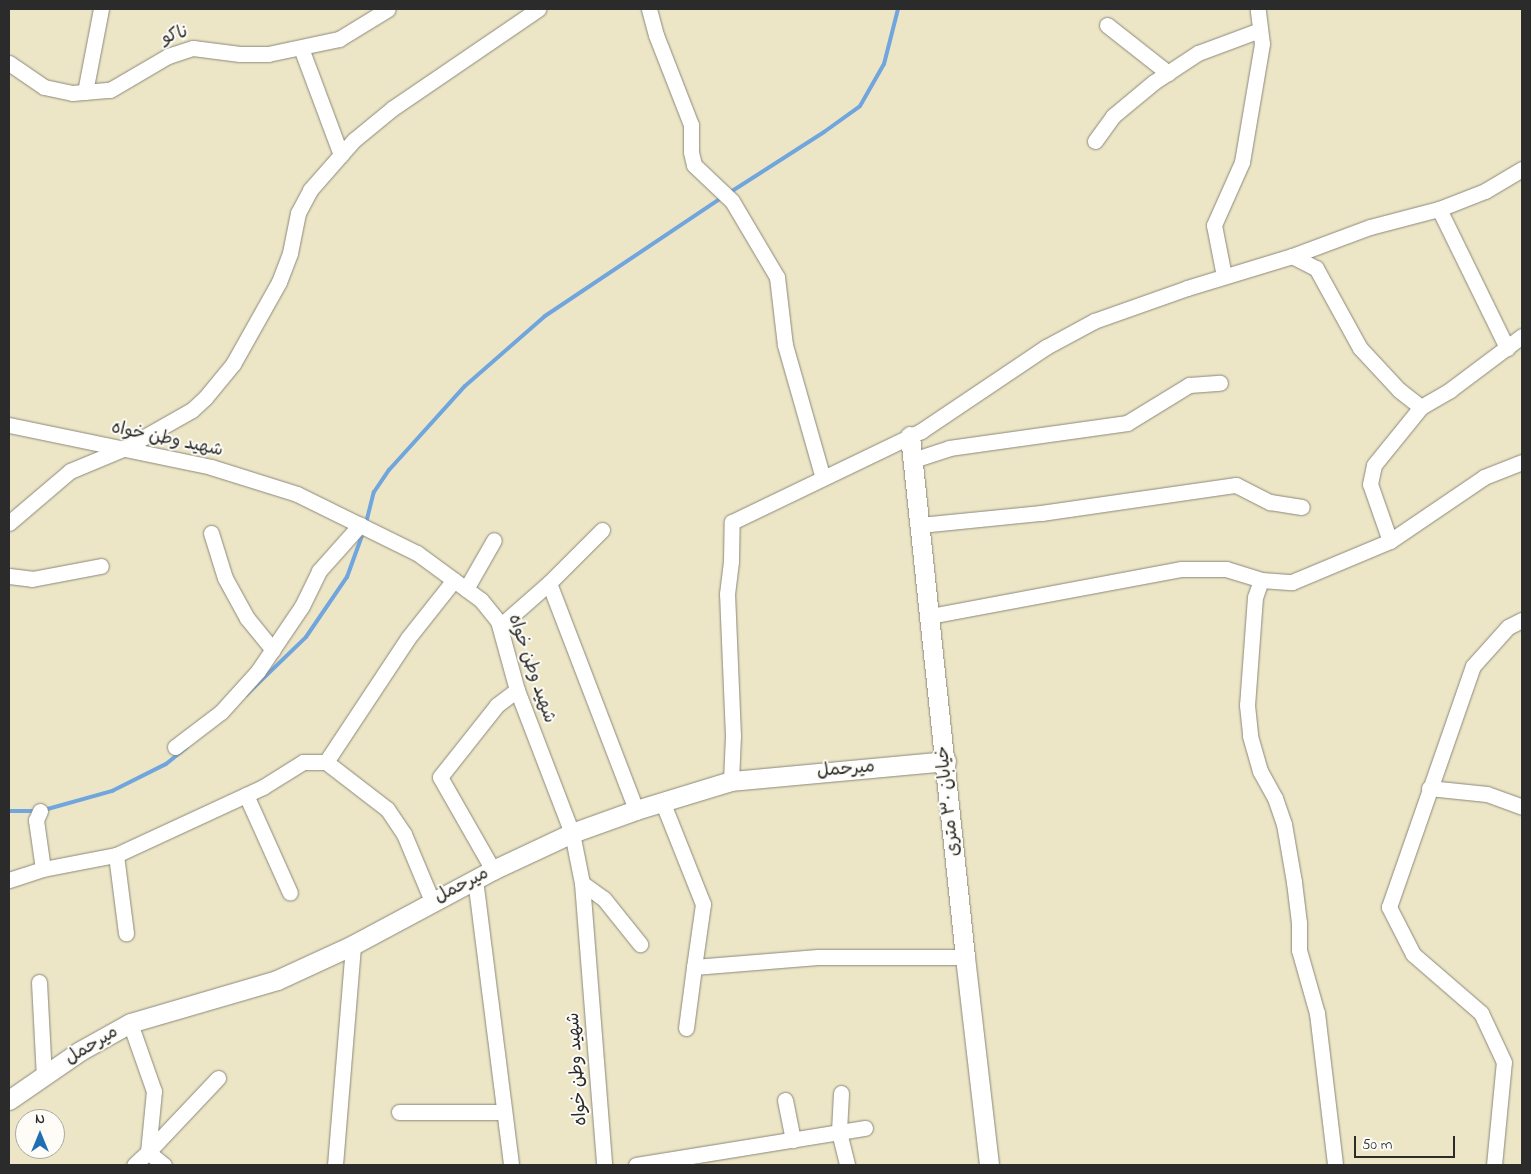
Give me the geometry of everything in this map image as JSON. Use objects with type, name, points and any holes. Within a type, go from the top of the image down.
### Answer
[{"type":"street","points":[[85,92],[101,9]]},
{"type":"street","name":"ناکو","points":[[9,63],[44,87],[72,93],[110,90],[168,56],[193,48],[240,54],[268,54],[301,48],[339,38],[388,9]]},
{"type":"street","points":[[9,523],[70,471],[123,450],[192,410],[205,398],[233,364],[279,282],[290,253],[298,213],[310,190],[354,140],[393,108],[538,9]]},
{"type":"street","points":[[649,9],[656,35],[690,125],[690,152],[694,165],[732,202],[777,277],[785,345],[822,478]]},
{"type":"street","points":[[1224,276],[1214,226],[1242,162],[1262,44],[1258,9]]},
{"type":"street","points":[[1107,25],[1168,73]]},
{"type":"street","points":[[1095,141],[1113,116],[1168,73],[1198,53],[1260,30]]},
{"type":"street","points":[[301,48],[341,154]]},
{"type":"street","points":[[731,781],[733,736],[727,594],[731,561],[732,522],[921,432],[1046,347],[1094,321],[1224,276],[1292,256],[1370,227],[1440,209],[1485,191],[1522,169]]},
{"type":"street","points":[[1440,209],[1507,348]]},
{"type":"street","points":[[1292,256],[1316,268],[1360,348],[1399,390],[1420,407]]},
{"type":"street","points":[[1390,541],[1370,484],[1374,465],[1420,407],[1450,390],[1522,336]]},
{"type":"street","points":[[913,460],[949,448],[1127,423],[1189,385],[1220,384]]},
{"type":"street","name":"شهید وطن خواه","points":[[9,425],[211,467],[297,494],[416,553],[481,600],[498,621],[517,690],[572,834],[582,883],[604,1165]]},
{"type":"street","name":"خیابان ۳۰ متری","points":[[910,436],[946,760],[964,957],[989,1165]]},
{"type":"street","points":[[930,616],[1182,569],[1226,569],[1261,580],[1292,582],[1390,541],[1484,477],[1522,462]]},
{"type":"street","points":[[920,525],[1042,513],[1236,485],[1270,502],[1302,507]]},
{"type":"street","points":[[175,747],[221,712],[258,671],[302,606],[319,571],[360,525]]},
{"type":"street","points":[[500,626],[549,583],[602,530]]},
{"type":"street","points":[[211,533],[225,578],[247,618],[272,650]]},
{"type":"street","points":[[466,589],[494,540]]},
{"type":"street","points":[[9,576],[32,579],[100,566]]},
{"type":"street","points":[[326,762],[408,638],[454,580]]},
{"type":"street","points":[[1261,580],[1256,597],[1247,705],[1250,736],[1260,771],[1276,798],[1284,824],[1296,899],[1298,950],[1317,1013],[1335,1165]]},
{"type":"street","points":[[549,583],[636,810]]},
{"type":"street","points":[[1494,1165],[1504,1062],[1481,1013],[1413,954],[1389,907],[1473,666],[1508,627],[1522,620]]},
{"type":"street","points":[[493,870],[440,777],[497,705],[517,690]]},
{"type":"street","name":"میرحمل","points":[[9,1100],[80,1051],[130,1023],[277,980],[353,945],[493,870],[572,834],[636,810],[731,781],[946,760]]},
{"type":"street","points":[[9,880],[43,869],[116,855],[246,795],[303,762],[326,762],[387,809],[404,834],[432,901]]},
{"type":"street","points":[[1429,788],[1487,794],[1522,807]]},
{"type":"street","points":[[246,795],[290,893]]},
{"type":"street","points":[[662,801],[703,904],[686,1028]]},
{"type":"street","points":[[40,811],[36,820],[43,869]]},
{"type":"street","points":[[116,855],[126,933]]},
{"type":"street","points":[[475,879],[510,1165]]},
{"type":"street","points":[[582,883],[604,898],[640,944]]},
{"type":"street","points":[[335,1165],[353,945]]},
{"type":"street","points":[[694,967],[818,957],[964,957]]},
{"type":"street","points":[[39,982],[44,1076]]},
{"type":"street","points":[[130,1023],[154,1091],[148,1152]]},
{"type":"street","points":[[134,1165],[218,1078]]},
{"type":"street","points":[[841,1093],[839,1132],[847,1165]]},
{"type":"street","points":[[785,1100],[793,1140]]},
{"type":"street","points":[[399,1112],[503,1112]]},
{"type":"street","points":[[636,1165],[865,1128]]},
{"type":"street","points":[[148,1152],[164,1165]]},
{"type":"waterway","points":[[729,193],[824,132],[860,106],[884,64],[898,9]]},
{"type":"waterway","points":[[366,523],[374,492],[389,470],[465,386],[545,316],[723,197]]},
{"type":"waterway","points":[[246,695],[306,637],[347,577],[364,530]]},
{"type":"waterway","points":[[44,810],[112,791],[166,764],[187,747]]},
{"type":"waterway","points":[[9,811],[37,811]]}]
